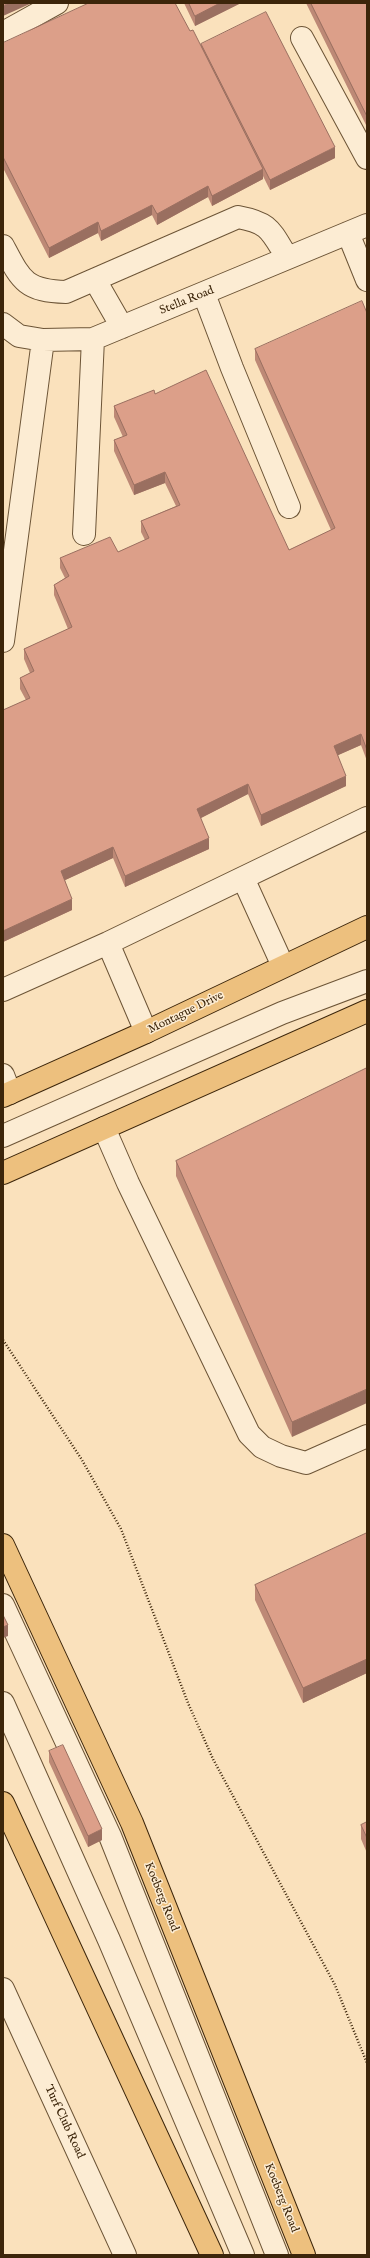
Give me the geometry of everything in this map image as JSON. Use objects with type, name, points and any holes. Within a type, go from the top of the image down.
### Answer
[{"type":"main road","name":"Montague Drive","points":[[5,1088],[146,1032],[367,927]]},
{"type":"main road","points":[[3,1173],[367,1012]]},
{"type":"main road","name":"Koeberg Road","points":[[3,1545],[132,1823],[304,2255]]},
{"type":"main road","points":[[3,1803],[212,2255]]},
{"type":"street","points":[[3,33],[57,3]]},
{"type":"street","points":[[302,38],[367,158]]},
{"type":"street","points":[[3,246],[19,275],[31,286],[46,292],[66,292],[238,217],[258,221],[269,228],[287,257]]},
{"type":"street","points":[[357,229],[367,280]]},
{"type":"street","name":"Stella Road","points":[[3,324],[19,336],[43,340],[92,339],[204,294],[287,257],[357,229]]},
{"type":"street","points":[[95,280],[122,327]]},
{"type":"street","points":[[204,294],[232,368],[289,507]]},
{"type":"street","points":[[84,534],[92,339]]},
{"type":"street","points":[[3,641],[43,340]]},
{"type":"street","points":[[3,990],[108,943],[367,818]]},
{"type":"street","points":[[243,878],[283,966]]},
{"type":"street","points":[[108,943],[146,1032]]},
{"type":"street","points":[[3,1136],[282,1012],[367,981]]},
{"type":"street","points":[[104,1128],[128,1183],[249,1434],[262,1447],[280,1456],[306,1463],[367,1436]]},
{"type":"street","points":[[3,1605],[110,1836],[277,2255]]},
{"type":"street","points":[[3,1704],[109,1940],[243,2255]]},
{"type":"street","name":"Turf Club Road","points":[[3,1989],[125,2255]]},
{"type":"path","points":[[3,1340],[82,1460],[121,1529],[188,1703],[213,1759],[334,1985],[367,2063]]},
{"type":"building","points":[[89,3],[175,3],[190,31],[193,30],[263,169],[212,196],[208,186],[157,214],[152,205],[101,231],[98,222],[49,248],[3,157],[3,43]]},
{"type":"building","points":[[189,3],[220,3],[195,16]]},
{"type":"building","points":[[311,3],[367,3],[367,116]]},
{"type":"building","points":[[266,12],[335,147],[270,180],[201,44]]},
{"type":"building","points":[[362,301],[367,313],[367,750],[361,734],[334,746],[346,776],[261,815],[248,784],[197,809],[209,838],[125,876],[113,847],[61,871],[72,899],[3,931],[3,710],[30,698],[20,678],[34,671],[24,649],[72,627],[54,585],[69,576],[60,558],[110,537],[118,552],[149,538],[141,521],[180,505],[165,472],[134,485],[114,440],[127,435],[114,406],[154,390],[155,394],[206,370],[289,550],[335,528],[255,349]]},
{"type":"building","points":[[367,1068],[367,1389],[292,1422],[176,1161]]},
{"type":"building","points":[[367,1533],[367,1659],[303,1688],[255,1585]]},
{"type":"building","points":[[3,1615],[8,1625],[3,1627]]},
{"type":"building","points":[[63,1745],[102,1829],[88,1836],[49,1751]]},
{"type":"building","points":[[367,1822],[367,1838],[361,1825]]}]
